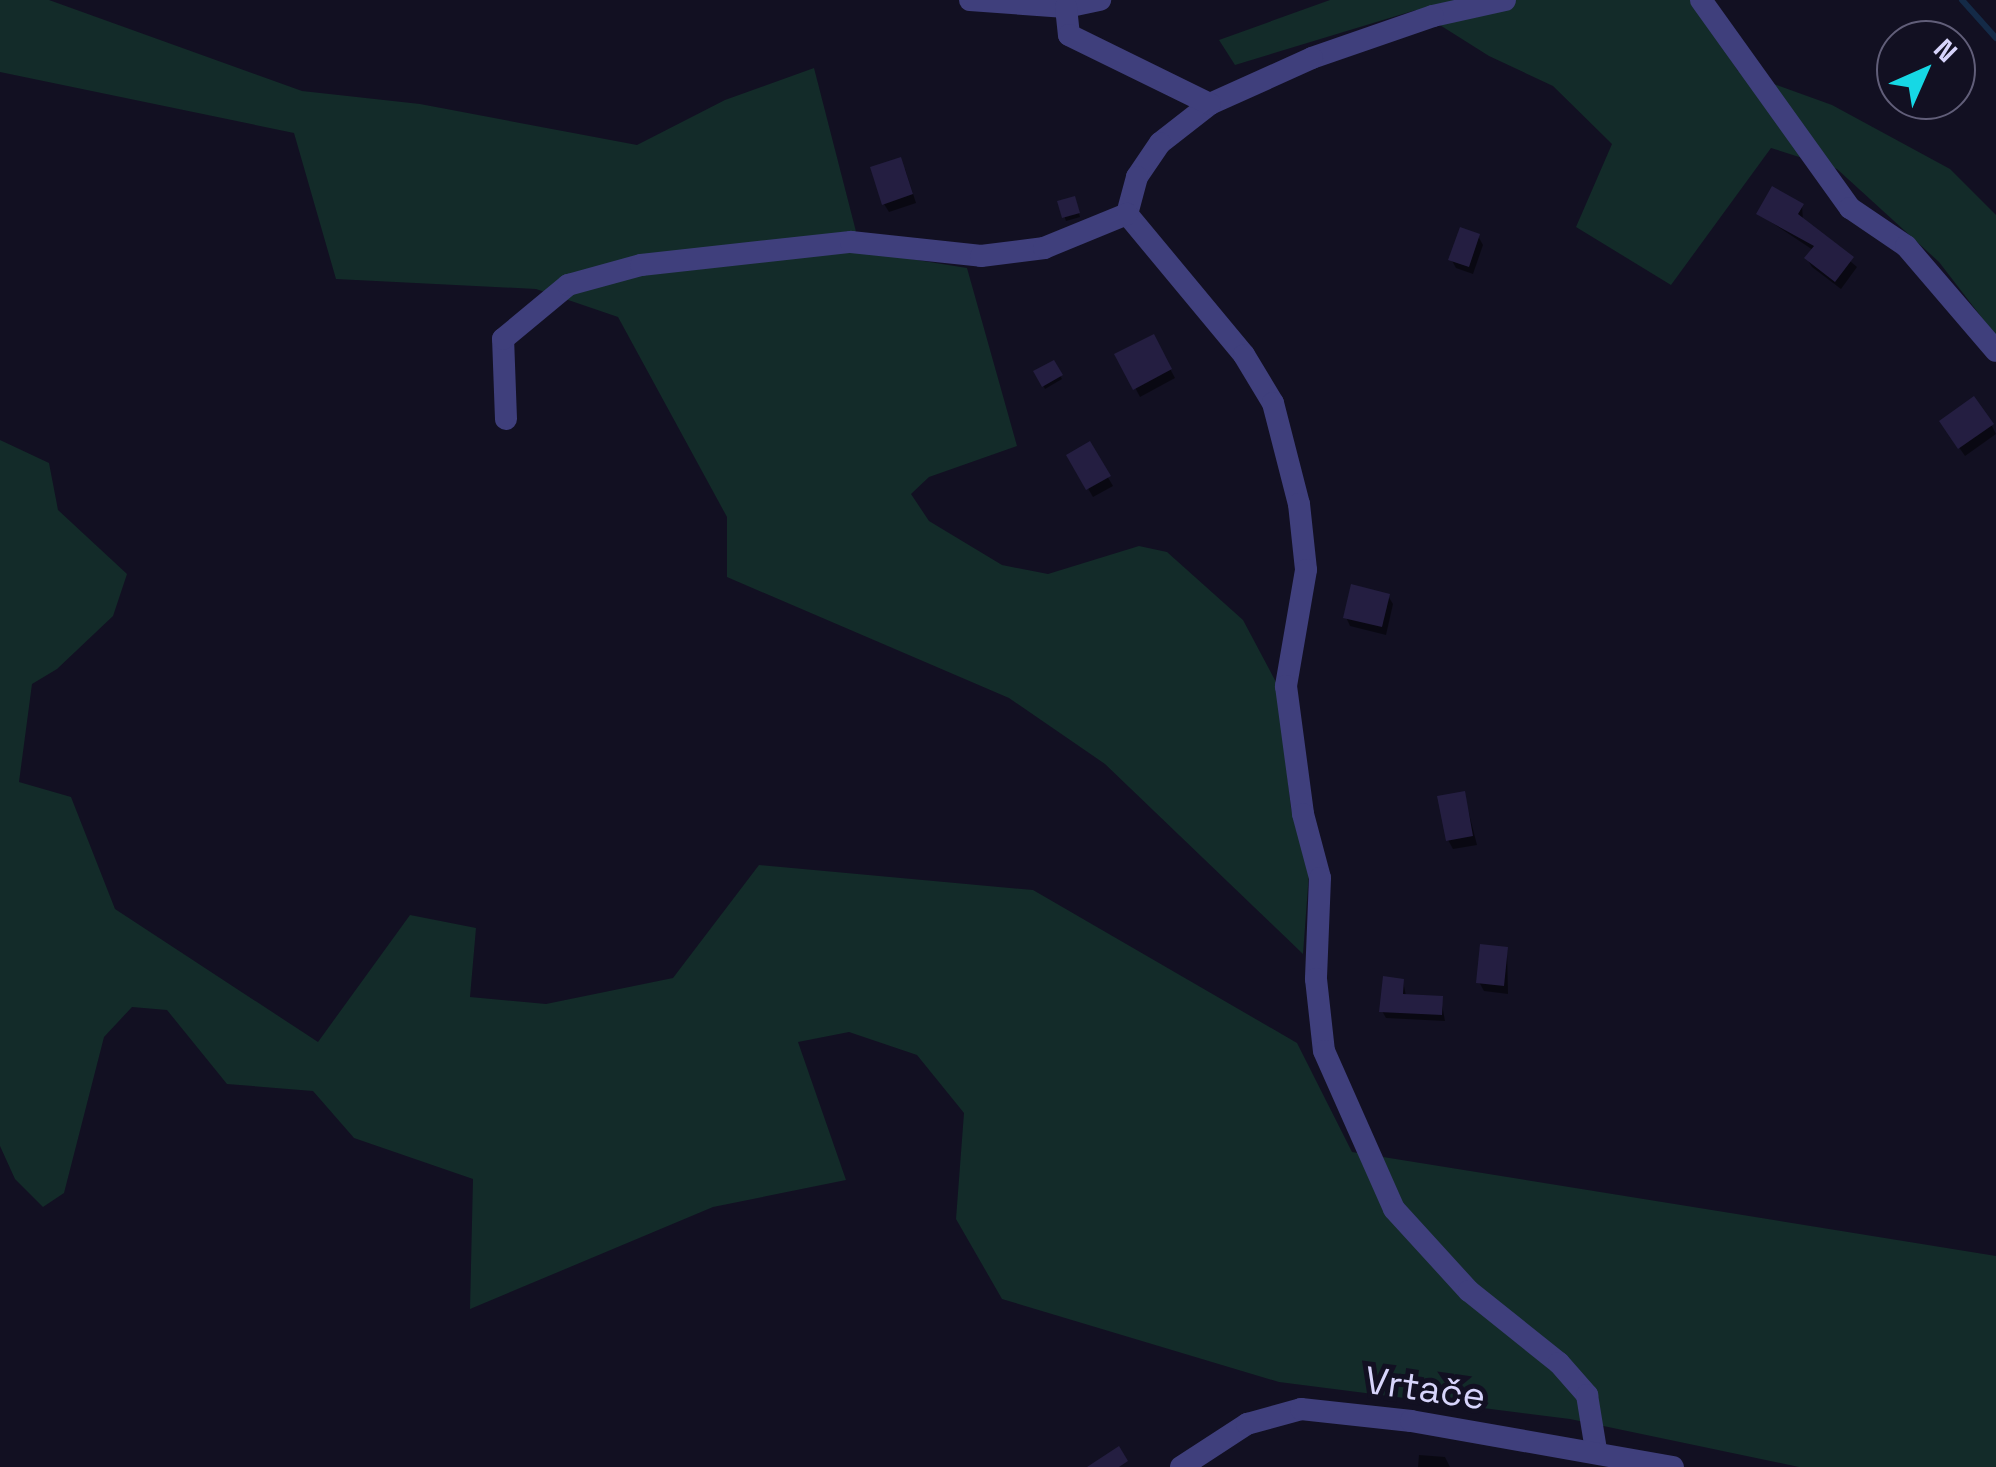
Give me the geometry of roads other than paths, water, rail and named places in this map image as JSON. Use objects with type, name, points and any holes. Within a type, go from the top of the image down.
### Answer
[{"type":"street","points":[[970,0],[1066,8],[1100,0]]},
{"type":"street","points":[[1128,214],[1137,177],[1160,144],[1210,104],[1330,52],[1433,16],[1505,0]]},
{"type":"street","points":[[1701,0],[1850,208],[1906,246],[1996,351]]},
{"type":"street","points":[[1066,8],[1069,35],[1210,104]]},
{"type":"street","points":[[506,420],[503,340],[568,284],[642,265],[851,242],[981,256],[1044,248],[1128,214]]},
{"type":"street","points":[[1128,214],[1244,355],[1273,403],[1299,504],[1306,570],[1286,686],[1303,814],[1320,878],[1316,979],[1324,1052],[1394,1209],[1469,1291],[1559,1362],[1587,1395],[1596,1450]]},
{"type":"street","name":"Vrtače","points":[[1180,1467],[1247,1424],[1300,1409],[1596,1450],[1673,1467]]},
{"type":"waterway","points":[[1962,0],[1996,38]]}]
